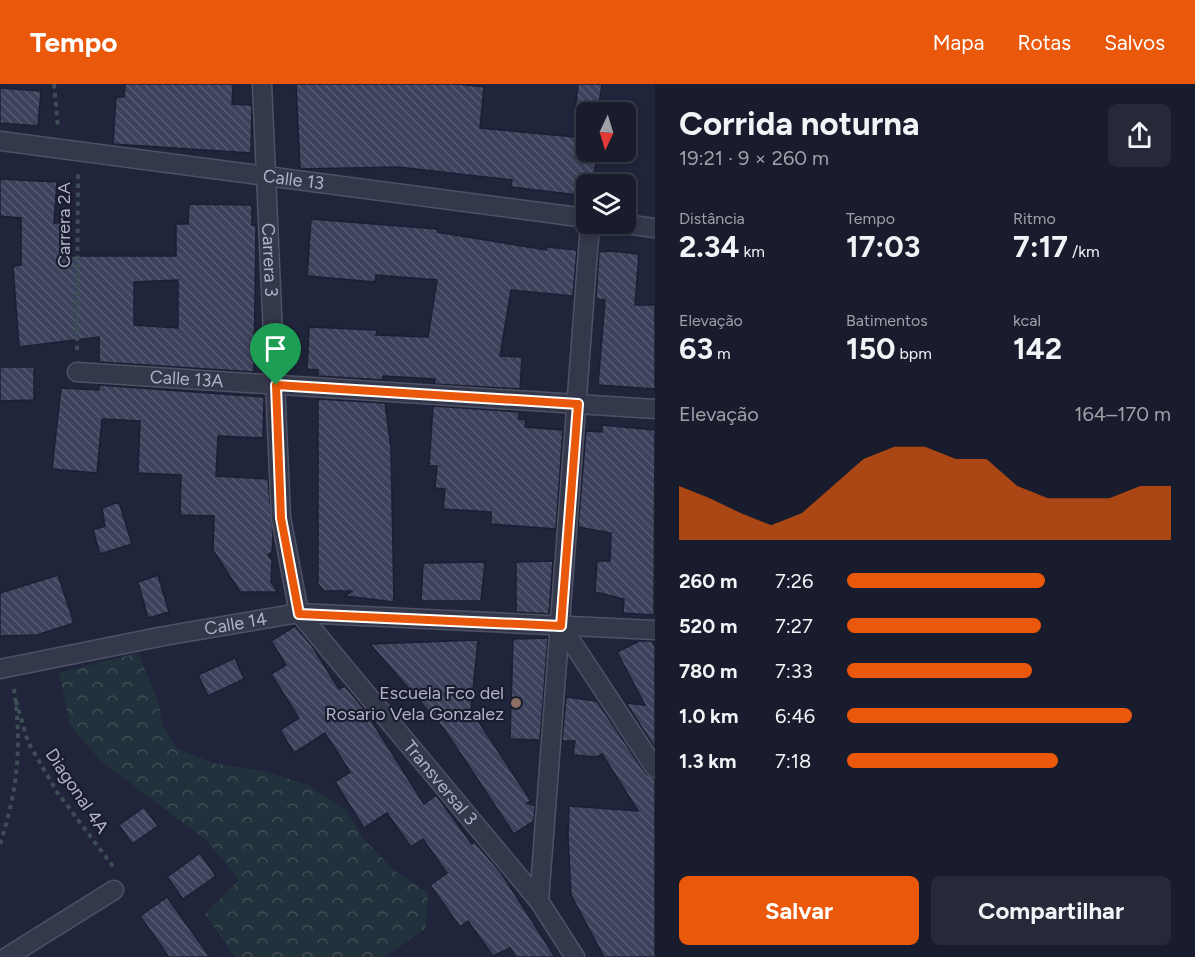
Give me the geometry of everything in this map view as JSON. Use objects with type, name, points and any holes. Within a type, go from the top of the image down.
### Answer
[{"type":"street","name":"Carrera 3","points":[[262,84],[281,518],[299,614]]},
{"type":"street","name":"Calle 13","points":[[0,141],[70,148],[576,217]]},
{"type":"street","points":[[636,225],[655,228]]},
{"type":"street","points":[[539,901],[589,234]]},
{"type":"street","name":"Calle 13A","points":[[77,372],[655,409]]},
{"type":"street","name":"Calle 14","points":[[6,668],[164,636],[299,614],[655,630]]},
{"type":"street","name":"Transversal 3","points":[[299,614],[539,901],[575,957]]},
{"type":"street","points":[[561,626],[655,768]]},
{"type":"street","points":[[7,957],[114,890]]},
{"type":"path","name":"Carrera 2A","points":[[54,84],[57,127],[78,165],[77,372]]},
{"type":"path","points":[[0,844],[12,808],[18,775],[16,701],[6,668]]},
{"type":"path","name":"Diagonal 4A","points":[[16,701],[28,742],[57,792],[117,872],[121,880],[114,890]]},
{"type":"green space","points":[[138,653],[159,704],[162,725],[177,749],[216,764],[263,771],[308,785],[346,810],[363,838],[395,871],[428,893],[426,928],[385,957],[235,957],[205,914],[239,880],[206,840],[101,761],[70,725],[59,673]]},
{"type":"building","points":[[125,84],[233,84],[232,104],[252,105],[251,153],[113,144],[116,97],[124,97]]},
{"type":"building","points":[[296,84],[458,84],[484,87],[480,128],[576,137],[576,162],[596,162],[594,174],[576,174],[576,195],[511,187],[512,180],[398,167],[300,169]]},
{"type":"building","points":[[578,84],[602,84],[599,102],[576,102]]},
{"type":"building","points":[[0,88],[41,91],[38,126],[0,123]]},
{"type":"building","points":[[0,179],[57,182],[54,223],[68,223],[68,256],[176,256],[176,224],[188,224],[189,204],[252,205],[252,225],[256,225],[254,372],[99,362],[99,337],[19,347],[13,266],[21,265],[21,218],[0,216]],"holes":[[[178,280],[178,328],[134,325],[134,282]]]},
{"type":"building","points":[[311,219],[437,229],[437,232],[546,250],[547,247],[577,250],[573,296],[511,290],[500,356],[522,357],[520,389],[434,384],[435,379],[383,376],[383,380],[318,376],[318,370],[307,369],[309,327],[377,330],[376,335],[428,337],[437,280],[376,275],[375,282],[307,276]]},
{"type":"building","points":[[599,252],[639,254],[635,305],[655,305],[655,389],[598,385],[605,300],[596,299]]},
{"type":"building","points":[[0,367],[34,367],[34,400],[0,401]]},
{"type":"building","points":[[99,385],[264,397],[263,438],[218,436],[216,476],[268,479],[273,536],[272,552],[268,555],[272,560],[271,582],[278,592],[240,592],[213,550],[214,516],[180,515],[181,475],[138,473],[140,421],[102,419],[97,473],[52,469],[61,388],[99,390]]},
{"type":"building","points":[[318,399],[385,403],[391,448],[394,602],[345,596],[352,591],[324,591],[318,584]]},
{"type":"building","points":[[433,406],[519,412],[519,419],[526,420],[525,427],[563,430],[556,529],[491,524],[491,512],[443,509],[445,489],[435,488],[437,466],[429,466]]},
{"type":"building","points":[[602,425],[655,430],[654,615],[623,613],[624,599],[595,592],[597,561],[610,561],[611,533],[578,527],[586,431],[602,432]]},
{"type":"building","points":[[119,502],[132,544],[100,554],[93,530],[105,526],[102,508]]},
{"type":"building","points":[[553,561],[549,614],[516,612],[516,562]]},
{"type":"building","points":[[485,562],[481,601],[421,601],[423,563]]},
{"type":"building","points":[[58,575],[74,623],[37,635],[0,636],[0,593]]},
{"type":"building","points":[[158,575],[169,612],[148,618],[138,582]]},
{"type":"building","points":[[295,626],[312,646],[339,689],[345,686],[364,709],[424,804],[436,795],[472,844],[475,842],[502,874],[555,957],[516,957],[510,948],[493,956],[468,921],[460,927],[430,885],[447,873],[423,839],[411,847],[387,813],[364,828],[335,782],[350,772],[325,733],[294,753],[280,730],[299,718],[271,674],[286,665],[271,641]]},
{"type":"building","points":[[548,638],[540,740],[510,739],[513,639]]},
{"type":"building","points":[[478,640],[471,710],[531,801],[527,803],[535,806],[534,821],[514,834],[444,729],[370,644]]},
{"type":"building","points":[[639,641],[652,641],[655,647],[655,748],[626,703],[645,705],[617,652]]},
{"type":"building","points":[[235,658],[244,679],[208,696],[198,675]]},
{"type":"building","points":[[566,697],[597,701],[646,774],[655,779],[655,957],[604,957],[571,895],[569,806],[638,811],[602,754],[597,757],[573,755],[575,741],[562,741]]},
{"type":"building","points":[[144,807],[158,826],[132,844],[119,825]]},
{"type":"building","points":[[200,853],[216,876],[183,899],[167,877]]},
{"type":"building","points":[[167,897],[210,957],[169,957],[140,916]]},
{"type":"place","name":"Escuela Fco del Rosario Vela Gonzalez","points":[[516,703]]},
{"type":"route","points":[[276,385],[578,404],[561,626],[299,614],[281,518],[276,385]]}]
